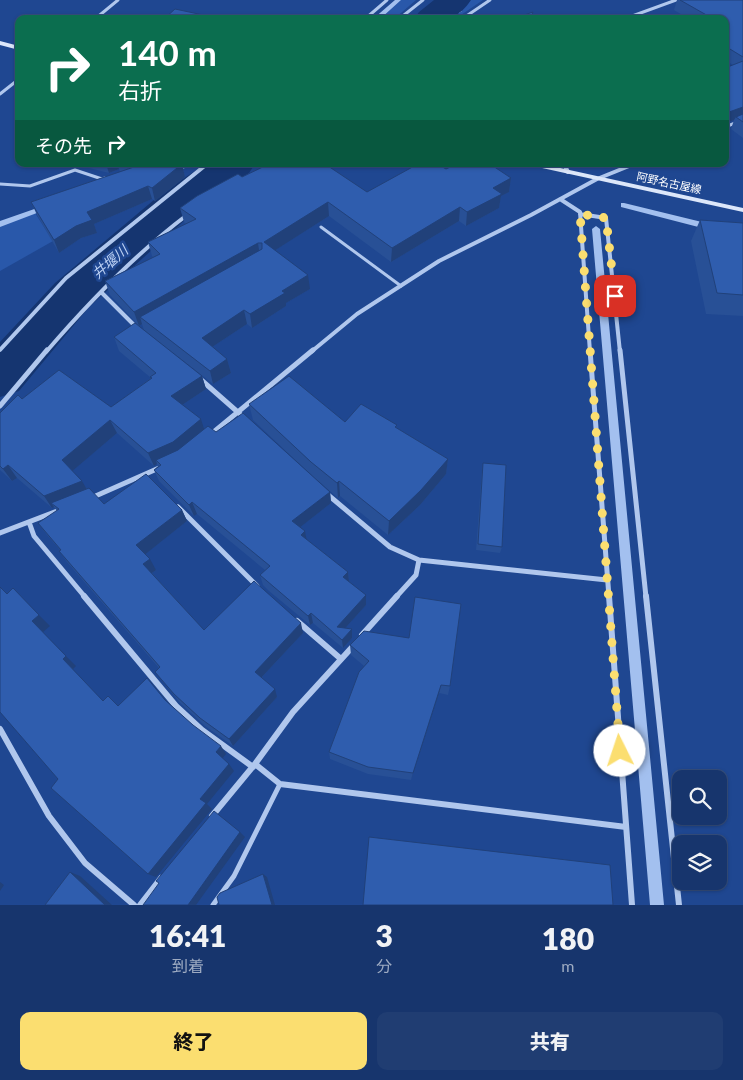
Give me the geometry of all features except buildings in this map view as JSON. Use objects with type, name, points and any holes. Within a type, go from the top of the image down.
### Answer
[{"type":"main road","points":[[0,43],[15,47]]},
{"type":"main road","name":"阿野名古屋線","points":[[546,167],[743,210]]},
{"type":"street","points":[[100,15],[118,0]]},
{"type":"street","points":[[369,15],[386,0]]},
{"type":"street","points":[[404,15],[423,0]]},
{"type":"street","points":[[468,15],[490,0]]},
{"type":"street","points":[[635,15],[676,0]]},
{"type":"street","points":[[0,94],[15,82]]},
{"type":"street","points":[[729,125],[743,120]]},
{"type":"street","points":[[0,350],[42,301],[66,278],[203,167]]},
{"type":"street","points":[[566,167],[568,172]]},
{"type":"street","points":[[202,441],[357,314],[439,261],[597,179],[627,167]]},
{"type":"street","points":[[560,199],[580,212],[632,905]]},
{"type":"street","points":[[0,406],[101,292],[144,250],[195,209]]},
{"type":"street","points":[[580,214],[606,218],[679,905]]},
{"type":"street","points":[[101,292],[118,312],[144,335]]},
{"type":"street","points":[[190,372],[245,419]]},
{"type":"street","points":[[83,501],[163,466]]},
{"type":"street","points":[[146,474],[152,480]]},
{"type":"street","points":[[325,492],[390,547],[419,560],[607,580]]},
{"type":"street","points":[[175,504],[262,591]]},
{"type":"street","points":[[0,533],[65,508]]},
{"type":"street","points":[[29,522],[34,536],[176,706],[202,730],[280,784],[626,827]]},
{"type":"street","points":[[209,819],[254,765],[293,712],[416,575],[419,560]]},
{"type":"street","points":[[291,616],[341,659]]},
{"type":"street","points":[[0,729],[49,816],[86,863],[134,905]]},
{"type":"street","points":[[140,905],[168,870]]},
{"type":"lane","points":[[174,167],[185,167]]},
{"type":"lane","points":[[0,184],[16,188],[37,185],[75,170],[102,178],[111,176]]},
{"type":"lane","points":[[321,227],[401,286]]},
{"type":"lane","points":[[138,330],[146,325]]},
{"type":"lane","points":[[213,905],[234,876],[280,784]]},
{"type":"shaded area","points":[[399,0],[416,0],[399,15],[382,15]]},
{"type":"shaded area","points":[[461,0],[483,0],[461,15],[441,15],[448,9],[459,11],[451,7]]},
{"type":"shaded area","points":[[35,213],[53,241],[0,271],[0,226]]},
{"type":"waterway","points":[[381,15],[398,0]]},
{"type":"waterway","name":"井堰川","points":[[436,15],[455,0]]},
{"type":"waterway","points":[[446,6],[459,11]]},
{"type":"waterway","name":"井堰川","points":[[0,377],[72,295],[182,199],[230,167]]},
{"type":"waterway","points":[[624,205],[710,227]]},
{"type":"waterway","points":[[0,224],[46,208]]},
{"type":"waterway","points":[[596,229],[657,905]]},
{"type":"route","points":[[615,296],[606,218],[580,214],[620,751]]}]
